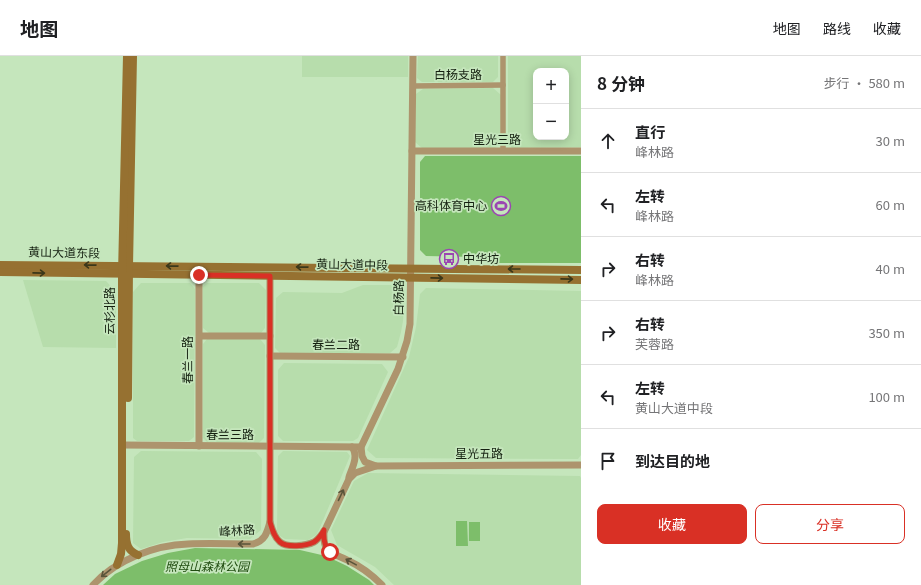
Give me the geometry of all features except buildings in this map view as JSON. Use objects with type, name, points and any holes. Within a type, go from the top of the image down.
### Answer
[{"type":"main road","name":"云杉北路","points":[[127,56],[125,270],[126,542],[133,553],[138,555]]},
{"type":"main road","name":"云杉北路","points":[[125,270],[133,56]]},
{"type":"main road","name":"黄山大道东段","points":[[0,264],[125,270]]},
{"type":"main road","name":"黄山大道中段","points":[[125,270],[411,268],[581,270]]},
{"type":"main road","name":"黄山大道东段","points":[[0,272],[125,270]]},
{"type":"main road","name":"黄山大道中段","points":[[125,270],[199,275],[581,280]]},
{"type":"main road","name":"云杉北路","points":[[117,565],[121,554],[122,543],[125,445]]},
{"type":"street","name":"白杨路","points":[[361,447],[402,357],[410,324],[413,56]]},
{"type":"street","points":[[502,56],[502,151]]},
{"type":"street","name":"白杨支路","points":[[413,86],[502,85]]},
{"type":"street","name":"星光三路","points":[[412,151],[581,151]]},
{"type":"street","name":"春兰一路","points":[[199,275],[199,446]]},
{"type":"street","points":[[270,276],[270,522]]},
{"type":"street","points":[[200,336],[270,336]]},
{"type":"street","name":"春兰二路","points":[[270,356],[402,357]]},
{"type":"street","name":"春兰三路","points":[[125,445],[361,447]]},
{"type":"street","points":[[352,447],[355,450],[355,456],[349,479],[324,530],[325,542],[330,552],[351,561],[382,585]]},
{"type":"street","points":[[361,447],[362,456],[365,462],[376,466]]},
{"type":"street","name":"星光五路","points":[[376,466],[581,465]]},
{"type":"street","points":[[349,479],[360,470],[376,466]]},
{"type":"street","name":"峰林路","points":[[93,585],[117,565],[138,555],[176,545],[253,544],[264,538],[270,522]]},
{"type":"street","name":"峰林路","points":[[270,522],[276,538],[286,544],[302,545],[310,543],[318,539],[324,530]]},
{"type":"shaded area","points":[[302,56],[408,56],[408,77],[302,77]]},
{"type":"shaded area","points":[[418,56],[498,56],[498,77],[493,82],[422,82],[417,78]]},
{"type":"shaded area","points":[[508,56],[581,56],[581,147],[512,148],[508,143]]},
{"type":"shaded area","points":[[493,88],[501,95],[500,143],[495,148],[422,148],[415,142],[416,94],[423,89]]},
{"type":"shaded area","points":[[23,280],[106,281],[116,292],[116,348],[43,347]]},
{"type":"shaded area","points":[[141,283],[190,283],[195,289],[194,437],[189,441],[137,441],[133,438],[133,292]]},
{"type":"shaded area","points":[[207,283],[259,283],[266,290],[265,328],[261,333],[209,333],[203,328],[203,286]]},
{"type":"shaded area","points":[[363,285],[397,285],[405,293],[401,332],[397,347],[390,353],[280,353],[275,348],[276,298],[283,292],[342,293]]},
{"type":"shaded area","points":[[426,288],[581,291],[581,455],[578,459],[376,458],[367,450],[409,357],[416,327],[420,294]]},
{"type":"shaded area","points":[[207,339],[260,339],[265,345],[264,438],[259,443],[207,442],[203,438],[203,344]]},
{"type":"shaded area","points":[[284,363],[382,364],[388,372],[358,438],[353,441],[283,441],[278,436],[278,370]]},
{"type":"shaded area","points":[[141,451],[256,452],[262,459],[261,530],[250,539],[187,538],[163,542],[141,549],[133,543],[134,457]]},
{"type":"shaded area","points":[[283,451],[347,452],[350,456],[319,530],[316,535],[308,540],[285,539],[280,536],[277,531],[278,456]]},
{"type":"shaded area","points":[[368,473],[580,476],[581,585],[394,585],[375,567],[337,545],[331,530],[354,481]]},
{"type":"green space","name":"高科体育中心","points":[[425,156],[581,156],[581,263],[496,263],[475,257],[426,256],[420,250],[420,162]]},
{"type":"green space","points":[[456,521],[467,521],[468,546],[456,546]]},
{"type":"green space","points":[[469,522],[480,522],[480,541],[469,541]]},
{"type":"green space","name":"照母山森林公园","points":[[195,548],[300,550],[326,556],[347,566],[369,580],[374,585],[103,585],[115,574],[142,561],[168,553]]},
{"type":"place","name":"高科体育中心","points":[[501,206]]},
{"type":"place","name":"中华坊","points":[[449,259]]},
{"type":"route","points":[[199,275],[270,276],[270,522],[276,538],[282,544],[302,545],[314,542],[320,537],[324,530],[325,542],[330,552]]}]
